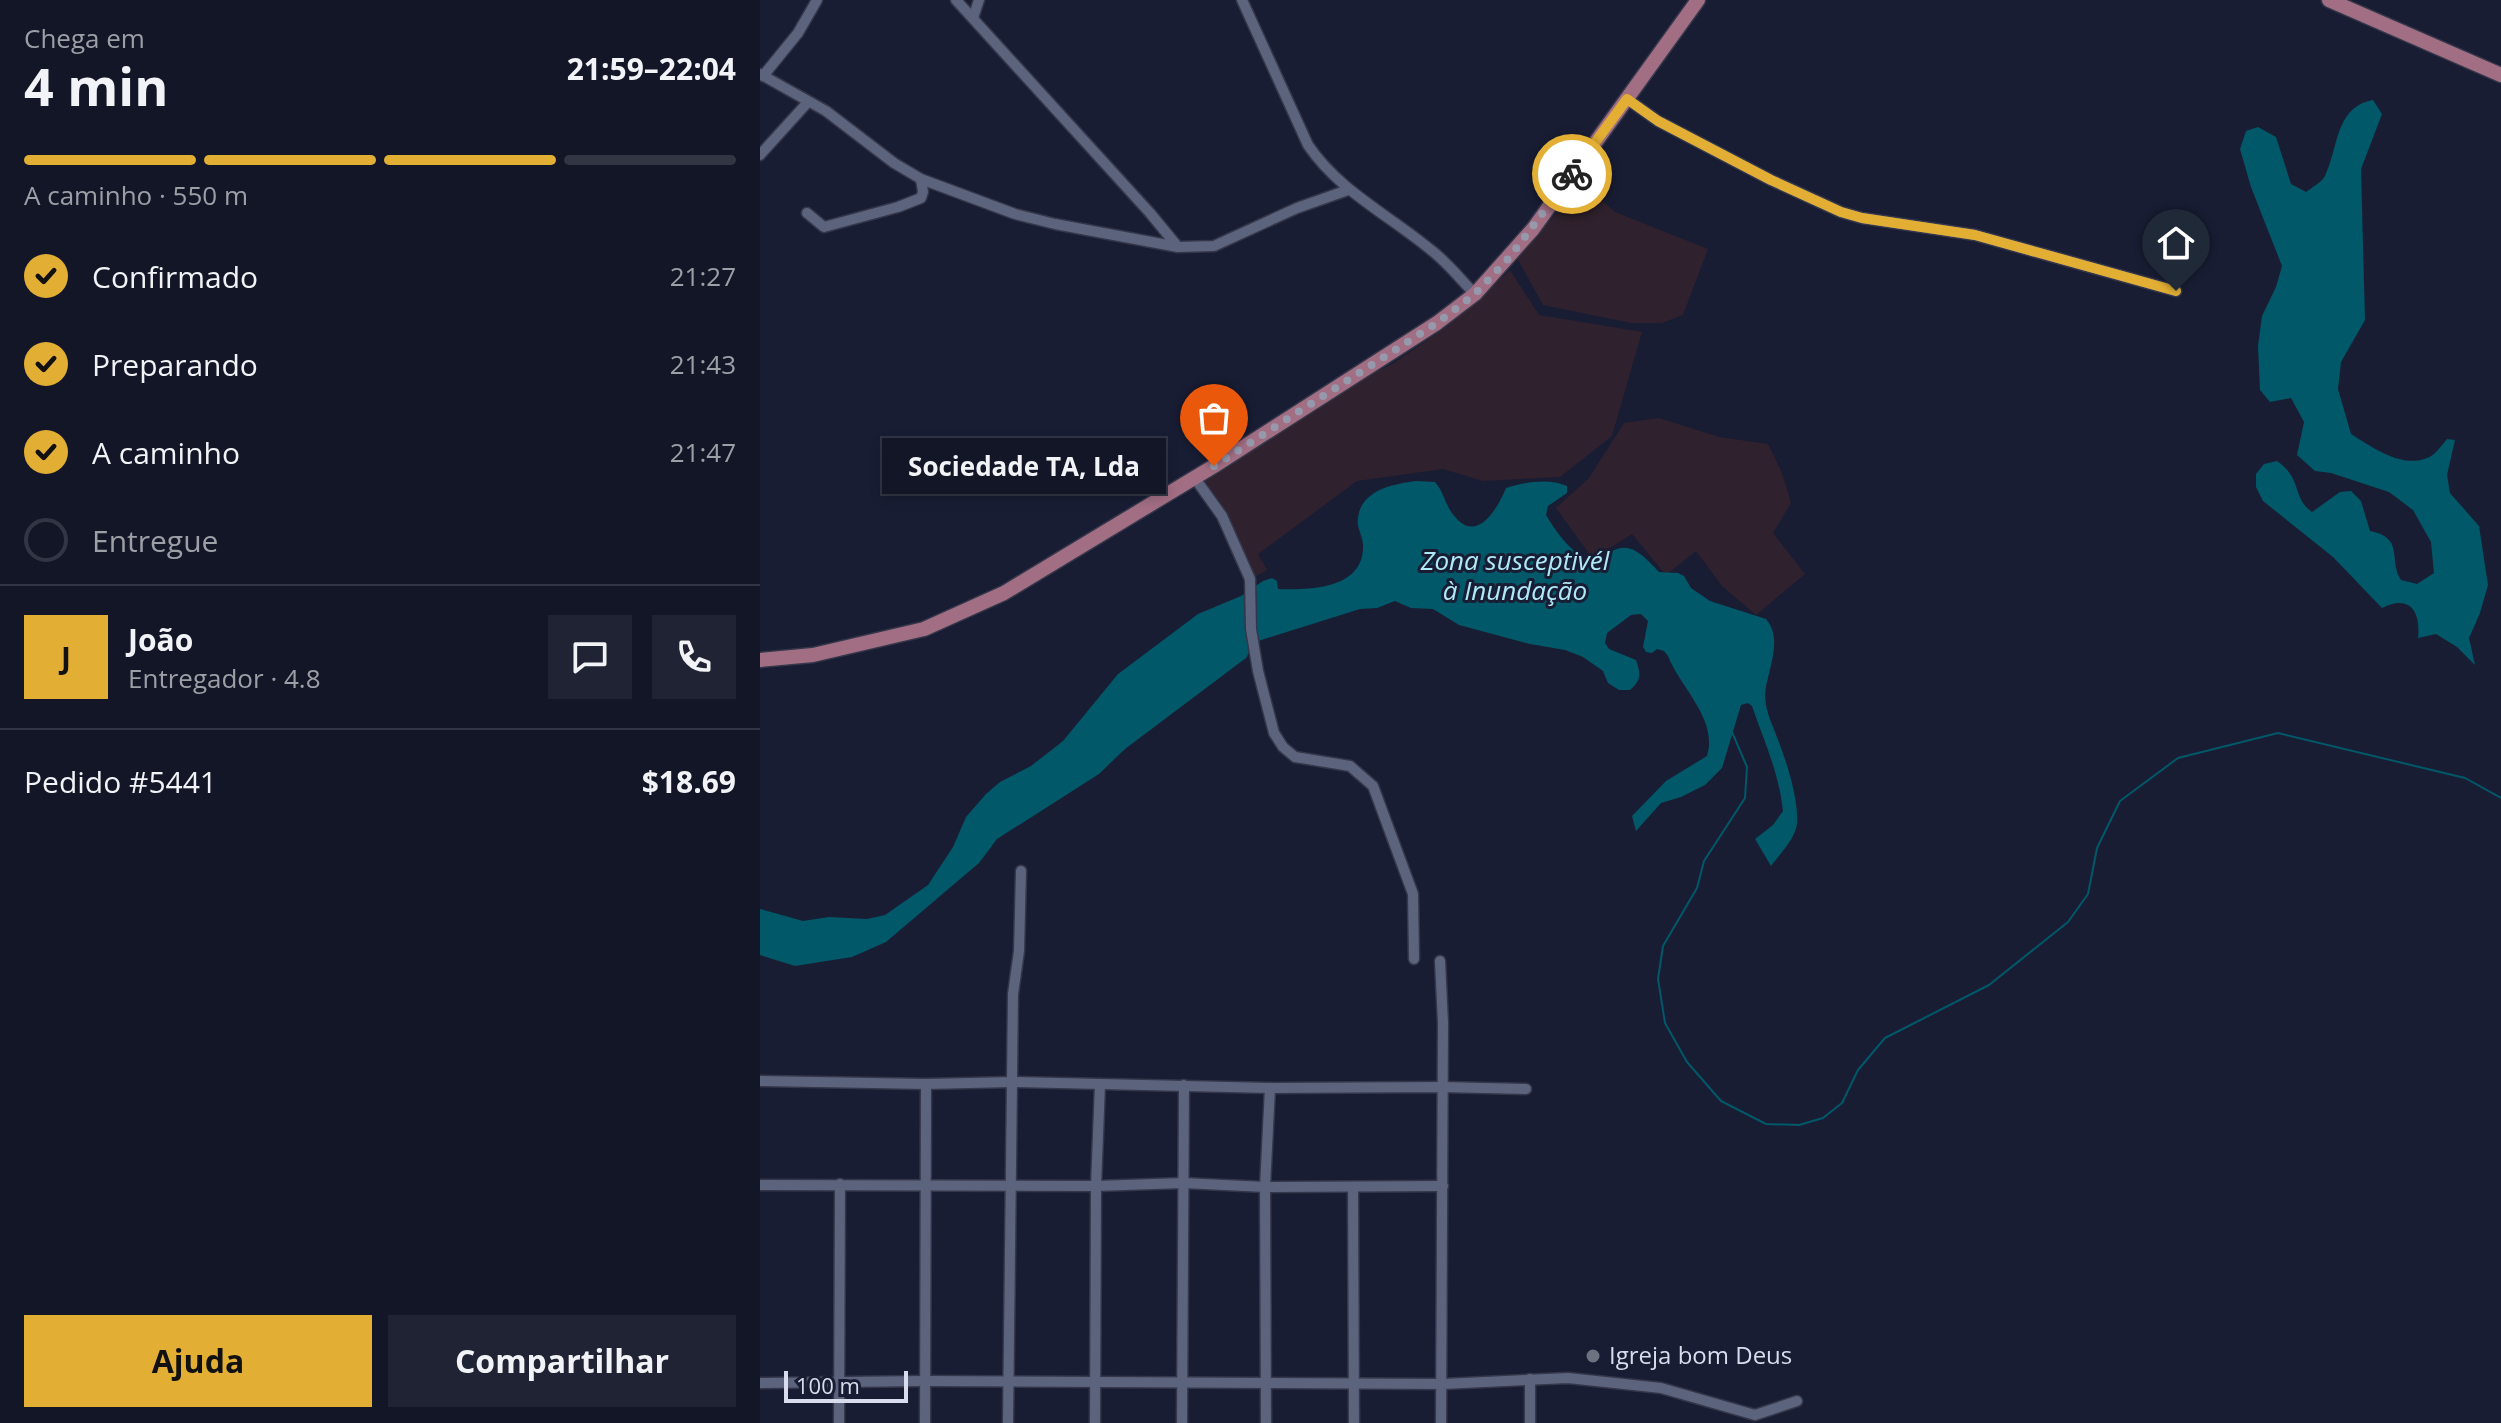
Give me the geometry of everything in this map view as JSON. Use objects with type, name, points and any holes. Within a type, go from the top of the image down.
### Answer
[{"type":"main road","points":[[760,660],[813,655],[924,629],[1004,593],[1437,323],[1475,294],[1533,229],[1698,0]]},
{"type":"main road","points":[[2329,0],[2501,75]]},
{"type":"street","points":[[817,0],[798,33],[761,75],[826,111],[894,163],[921,179],[1015,214],[1178,247],[1214,246],[1297,208],[1348,190]]},
{"type":"street","points":[[956,0],[1178,247]]},
{"type":"street","points":[[973,18],[979,0]]},
{"type":"street","points":[[1242,0],[1318,161],[1348,190],[1433,251],[1475,294]]},
{"type":"street","points":[[1627,99],[1658,121],[1771,180],[1841,212],[1975,235],[2176,291]]},
{"type":"street","points":[[760,155],[808,102]]},
{"type":"street","points":[[807,213],[824,227],[898,207],[921,198],[921,179]]},
{"type":"street","points":[[1194,477],[1222,516],[1250,579],[1251,629],[1274,733],[1283,747],[1295,757],[1350,766],[1373,786],[1413,894],[1414,959]]},
{"type":"street","points":[[1008,1423],[1013,986],[1019,951],[1021,871]]},
{"type":"street","points":[[1440,961],[1443,1186],[1441,1423]]},
{"type":"street","points":[[760,1081],[1526,1089]]},
{"type":"street","points":[[925,1423],[926,1084]]},
{"type":"street","points":[[1095,1423],[1096,1186],[1100,1084]]},
{"type":"street","points":[[1182,1423],[1184,1085]]},
{"type":"street","points":[[1266,1423],[1265,1187],[1270,1088]]},
{"type":"street","points":[[760,1185],[1096,1186],[1183,1183],[1265,1187],[1443,1186]]},
{"type":"street","points":[[839,1423],[840,1184]]},
{"type":"street","points":[[1353,1187],[1354,1423]]},
{"type":"street","points":[[760,1383],[1443,1384],[1568,1378],[1648,1385],[1755,1415],[1797,1401]]},
{"type":"street","points":[[1530,1379],[1530,1423]]},
{"type":"shaded area","points":[[1583,183],[1615,212],[1708,249],[1683,315],[1662,323],[1631,323],[1543,305],[1517,258]]},
{"type":"shaded area","points":[[1510,270],[1539,315],[1642,332],[1612,436],[1560,477],[1483,481],[1443,469],[1357,481],[1258,554],[1267,570],[1253,578],[1202,482],[1332,394],[1394,363],[1446,327]]},
{"type":"shaded area","points":[[1659,418],[1719,437],[1768,444],[1782,473],[1791,503],[1773,533],[1805,574],[1756,615],[1722,586],[1696,551],[1666,575],[1632,534],[1593,559],[1556,508],[1589,478],[1624,423]]},
{"type":"water","points":[[2373,100],[2382,114],[2361,169],[2365,320],[2341,362],[2338,389],[2351,434],[2391,456],[2413,461],[2424,459],[2434,454],[2447,439],[2455,440],[2447,475],[2450,493],[2479,526],[2488,585],[2469,638],[2475,665],[2457,647],[2436,634],[2418,638],[2418,620],[2412,608],[2400,603],[2382,608],[2333,557],[2263,501],[2256,487],[2256,474],[2264,464],[2277,461],[2290,474],[2301,500],[2312,512],[2340,492],[2351,491],[2361,501],[2370,531],[2381,534],[2392,544],[2401,580],[2417,584],[2434,573],[2431,542],[2413,510],[2389,492],[2331,473],[2315,471],[2297,455],[2304,422],[2291,398],[2270,402],[2260,390],[2258,346],[2262,316],[2282,266],[2251,187],[2240,149],[2246,131],[2258,127],[2276,137],[2291,184],[2306,192],[2325,176],[2345,119],[2361,104]]},
{"type":"water","name":"Zona susceptivél à Inundação","points":[[1416,481],[1435,482],[1450,510],[1467,526],[1476,526],[1490,516],[1506,488],[1537,482],[1567,486],[1567,493],[1548,506],[1546,515],[1561,537],[1582,556],[1598,561],[1616,549],[1631,549],[1659,572],[1684,576],[1691,588],[1710,601],[1766,619],[1774,637],[1774,647],[1765,701],[1790,775],[1797,813],[1793,835],[1771,866],[1755,839],[1773,825],[1783,811],[1770,757],[1752,706],[1748,703],[1741,705],[1722,768],[1705,785],[1661,803],[1636,831],[1632,816],[1666,781],[1707,756],[1709,742],[1703,717],[1668,656],[1657,649],[1652,653],[1646,652],[1643,647],[1648,621],[1641,614],[1631,615],[1607,633],[1605,643],[1609,649],[1636,660],[1639,669],[1634,687],[1619,690],[1608,683],[1603,671],[1583,657],[1459,625],[1433,609],[1411,608],[1395,601],[1261,640],[1246,658],[1125,749],[1099,774],[997,839],[979,863],[886,942],[852,957],[795,966],[760,955],[760,909],[803,921],[829,917],[867,919],[885,915],[928,885],[953,847],[966,817],[986,794],[1000,782],[1031,766],[1063,741],[1118,674],[1198,614],[1241,596],[1263,581],[1272,578],[1277,581],[1278,589],[1290,589],[1317,588],[1343,580],[1360,562],[1363,544],[1358,522],[1360,508],[1365,501],[1380,490]]},
{"type":"waterway","points":[[1732,732],[1747,767],[1745,798],[1704,861],[1697,888],[1663,946],[1658,979],[1665,1023],[1687,1062],[1721,1101],[1766,1124],[1799,1125],[1823,1118],[1842,1103],[1858,1070],[1885,1038],[1989,985],[2068,922],[2088,894],[2097,848],[2120,801],[2178,758],[2278,733],[2465,778],[2501,798]]},
{"type":"way so far","points":[[1214,466],[1437,323],[1475,294],[1533,229],[1572,174]]},
{"type":"place","name":"Sociedade TA, Lda","points":[[1214,466]]},
{"type":"place","name":"Igreja bom Deus","points":[[1593,1356]]},
{"type":"route","points":[[1572,174],[1627,99],[1658,121],[1771,180],[1841,212],[1975,235],[2176,291]]}]
